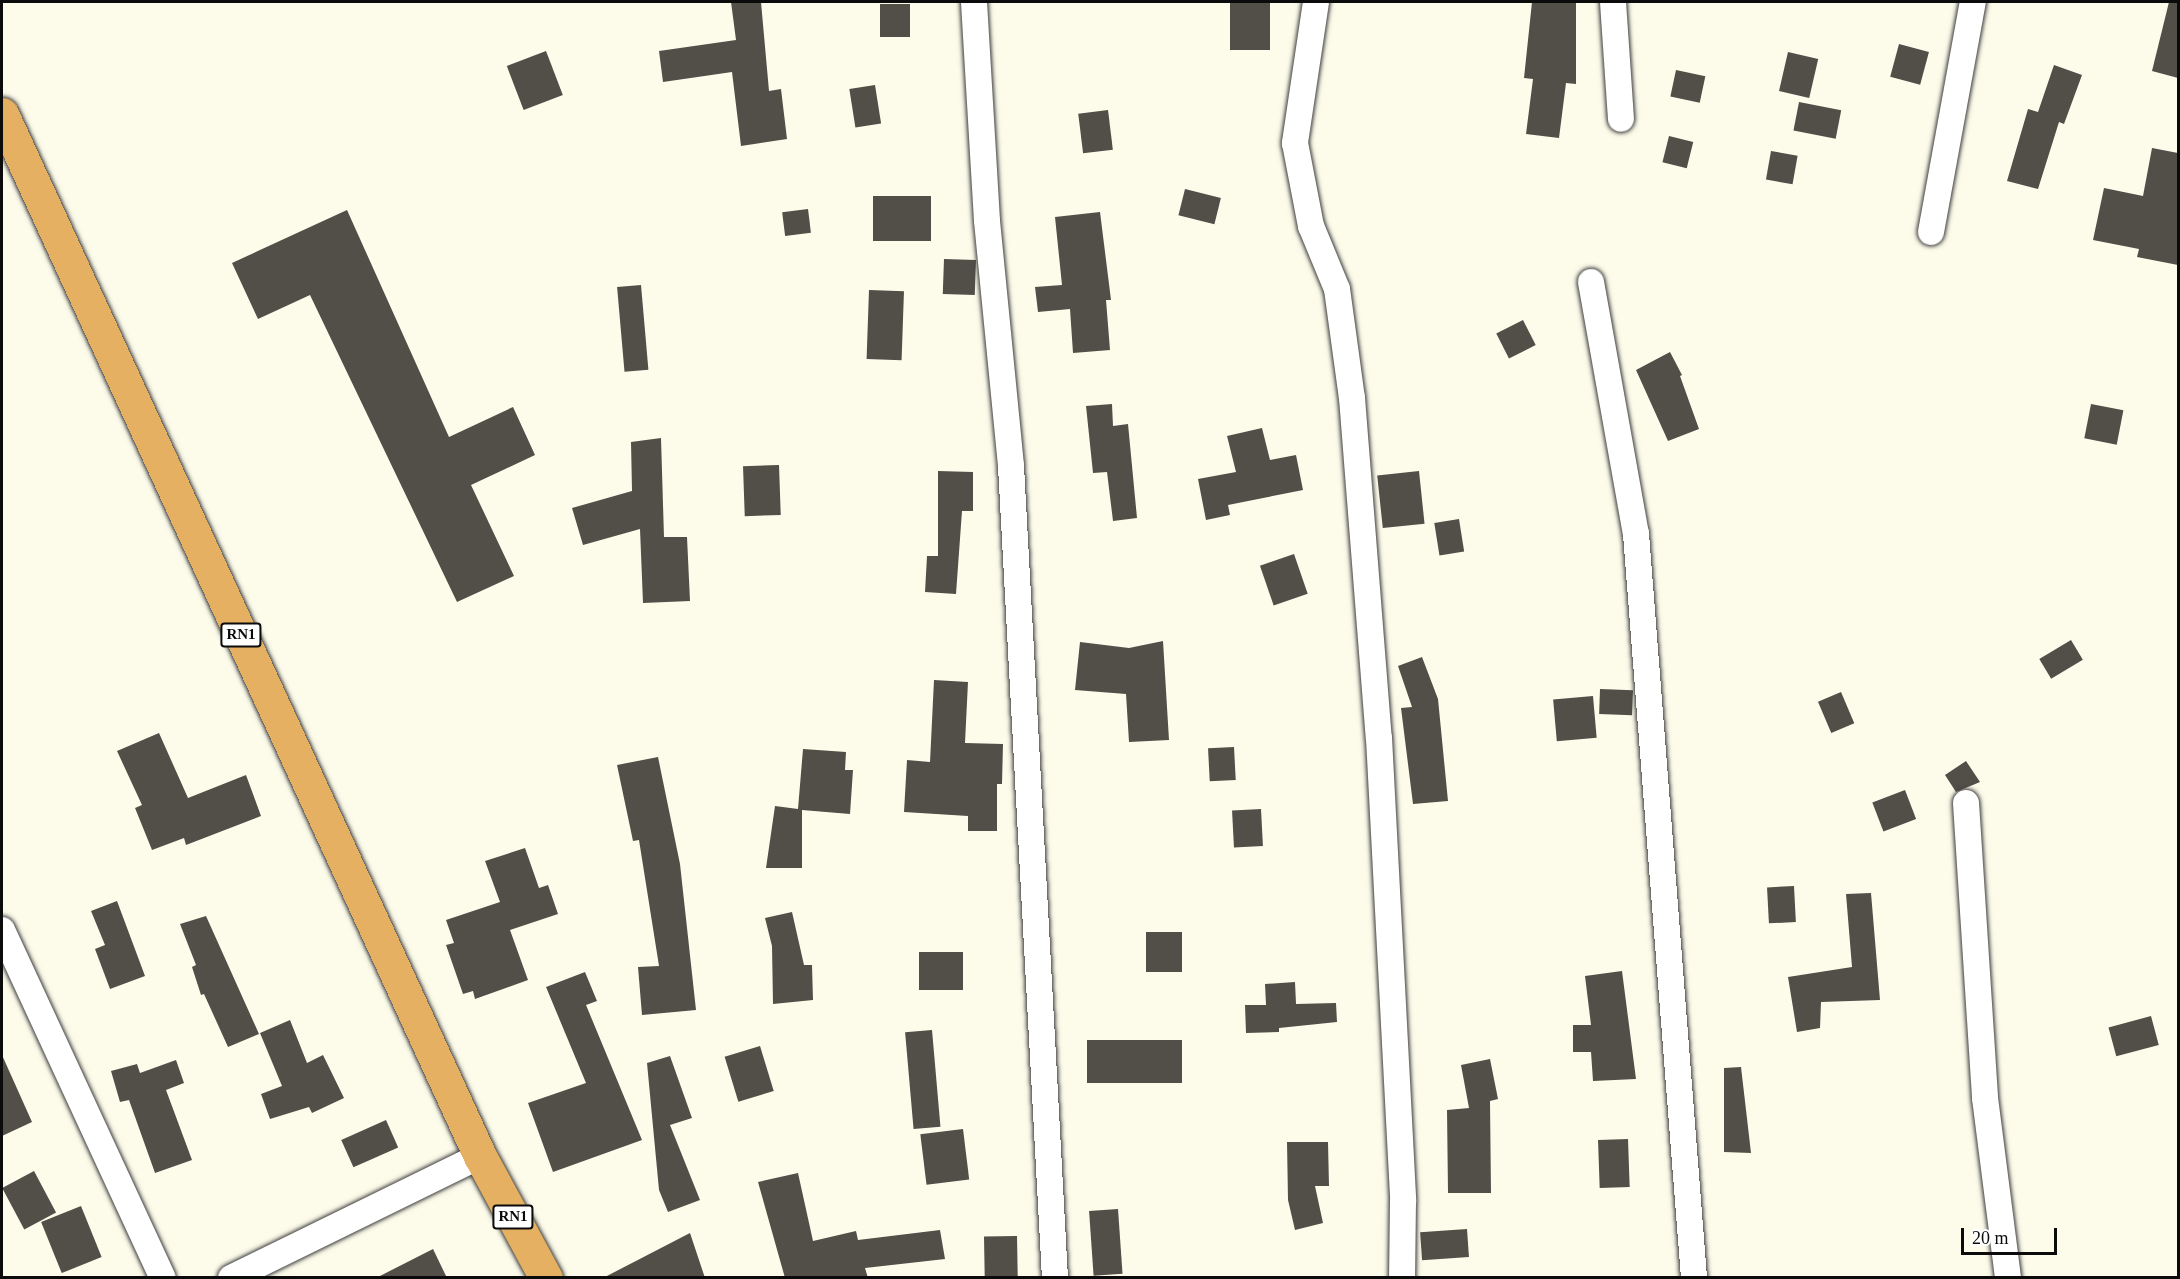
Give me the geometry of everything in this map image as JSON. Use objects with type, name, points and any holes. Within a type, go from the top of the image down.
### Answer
[{"type":"highway","name":"RN1","points":[[2,114],[480,1156],[546,1278]]},
{"type":"street","points":[[974,2],[987,221],[1012,478],[1054,1278]]},
{"type":"street","points":[[1316,2],[1295,143],[1311,226],[1337,289],[1352,398],[1379,738],[1403,1202],[1402,1278]]},
{"type":"street","points":[[1613,2],[1621,119]]},
{"type":"street","points":[[1931,232],[1973,2]]},
{"type":"street","points":[[1591,282],[1636,534],[1694,1278]]},
{"type":"street","points":[[1966,803],[1985,1098],[2008,1278]]},
{"type":"street","points":[[2,930],[163,1278]]},
{"type":"street","points":[[231,1278],[480,1156]]},
{"type":"building","points":[[731,2],[761,2],[769,91],[781,89],[787,139],[741,146],[732,72],[663,82],[659,51],[736,40]]},
{"type":"building","points":[[1230,2],[1270,2],[1270,50],[1230,50]]},
{"type":"building","points":[[1532,2],[1576,2],[1576,84],[1566,83],[1559,138],[1526,134],[1533,79],[1524,78]]},
{"type":"building","points":[[2169,2],[2178,3],[2178,78],[2152,71]]},
{"type":"building","points":[[880,4],[910,4],[910,37],[880,37]]},
{"type":"building","points":[[1899,44],[1929,52],[1920,85],[1890,77]]},
{"type":"building","points":[[546,51],[563,95],[524,110],[507,66]]},
{"type":"building","points":[[1788,52],[1818,59],[1809,98],[1779,91]]},
{"type":"building","points":[[2054,65],[2082,75],[2064,124],[2059,122],[2038,189],[2007,181],[2028,109],[2038,112]]},
{"type":"building","points":[[1676,70],[1705,76],[1700,103],[1670,96]]},
{"type":"building","points":[[875,85],[881,124],[855,128],[849,89]]},
{"type":"building","points":[[1799,102],[1841,110],[1836,139],[1793,130]]},
{"type":"building","points":[[1108,110],[1113,150],[1083,153],[1078,114]]},
{"type":"building","points":[[1669,136],[1693,142],[1687,168],[1662,162]]},
{"type":"building","points":[[2152,148],[2178,153],[2178,265],[2137,257],[2139,249],[2093,240],[2104,188],[2143,196]]},
{"type":"building","points":[[1771,151],[1798,156],[1793,184],[1766,180]]},
{"type":"building","points":[[1185,189],[1221,198],[1214,224],[1178,215]]},
{"type":"building","points":[[873,196],[931,196],[931,241],[873,241]]},
{"type":"building","points":[[808,209],[811,233],[785,236],[782,212]]},
{"type":"building","points":[[347,210],[449,437],[513,407],[535,455],[471,485],[514,576],[457,602],[310,295],[258,319],[232,263]]},
{"type":"building","points":[[1100,212],[1111,300],[1106,300],[1110,350],[1073,353],[1070,309],[1038,312],[1035,287],[1062,285],[1055,217]]},
{"type":"building","points":[[944,259],[976,260],[975,295],[943,294]]},
{"type":"building","points":[[641,285],[648,370],[624,372],[617,287]]},
{"type":"building","points":[[869,290],[904,291],[902,360],[867,359]]},
{"type":"building","points":[[1523,320],[1536,345],[1509,359],[1496,334]]},
{"type":"building","points":[[1670,352],[1682,375],[1680,376],[1699,429],[1668,441],[1636,370]]},
{"type":"building","points":[[1112,404],[1113,426],[1128,424],[1137,518],[1113,521],[1107,472],[1093,473],[1086,406]]},
{"type":"building","points":[[2091,404],[2123,410],[2117,445],[2084,438]]},
{"type":"building","points":[[1262,428],[1270,460],[1296,455],[1303,490],[1228,505],[1230,515],[1206,520],[1198,479],[1236,472],[1227,436]]},
{"type":"building","points":[[661,438],[664,537],[687,537],[690,601],[643,603],[640,529],[583,545],[572,508],[632,491],[631,442]]},
{"type":"building","points":[[779,465],[781,515],[745,516],[743,466]]},
{"type":"building","points":[[938,471],[973,472],[973,511],[962,511],[956,594],[925,592],[927,556],[938,556]]},
{"type":"building","points":[[1419,471],[1425,524],[1383,528],[1377,475]]},
{"type":"building","points":[[1459,519],[1464,552],[1439,556],[1434,523]]},
{"type":"building","points":[[1294,554],[1308,594],[1274,605],[1260,566]]},
{"type":"building","points":[[2071,640],[2083,660],[2051,679],[2039,659]]},
{"type":"building","points":[[1163,641],[1169,740],[1129,742],[1126,694],[1075,690],[1080,642],[1129,648]]},
{"type":"building","points":[[1422,657],[1438,699],[1448,801],[1413,804],[1401,708],[1412,707],[1398,666]]},
{"type":"building","points":[[934,680],[968,682],[965,743],[1003,744],[1002,784],[997,784],[997,831],[968,831],[968,816],[904,812],[907,760],[930,762]]},
{"type":"building","points":[[1600,689],[1633,690],[1632,715],[1599,714]]},
{"type":"building","points":[[1841,692],[1854,723],[1831,733],[1818,702]]},
{"type":"building","points":[[1593,696],[1597,738],[1557,741],[1553,699]]},
{"type":"building","points":[[159,733],[188,798],[246,775],[261,816],[186,845],[184,838],[152,850],[135,808],[142,805],[117,751]]},
{"type":"building","points":[[1234,747],[1236,780],[1210,781],[1208,748]]},
{"type":"building","points":[[803,749],[846,752],[845,770],[853,770],[850,814],[802,810],[802,868],[766,868],[775,806],[798,809]]},
{"type":"building","points":[[658,757],[680,864],[696,1010],[642,1015],[638,967],[659,966],[639,840],[633,841],[617,765]]},
{"type":"building","points":[[1966,761],[1980,782],[1956,792],[1945,775]]},
{"type":"building","points":[[1905,790],[1916,819],[1883,831],[1872,803]]},
{"type":"building","points":[[1261,809],[1263,846],[1234,847],[1232,811]]},
{"type":"building","points":[[525,848],[539,888],[548,885],[558,914],[510,930],[528,980],[475,999],[473,991],[463,994],[446,945],[454,943],[446,920],[500,902],[485,861]]},
{"type":"building","points":[[1794,886],[1796,922],[1769,923],[1767,887]]},
{"type":"building","points":[[1871,893],[1880,1000],[1821,1002],[1820,1028],[1797,1032],[1788,977],[1852,967],[1846,894]]},
{"type":"building","points":[[117,901],[145,976],[110,989],[95,949],[105,945],[91,911]]},
{"type":"building","points":[[792,912],[804,965],[812,965],[813,1000],[773,1004],[772,946],[765,918]]},
{"type":"building","points":[[206,916],[259,1034],[228,1047],[204,994],[201,995],[192,967],[196,965],[180,924]]},
{"type":"building","points":[[1146,932],[1182,932],[1182,972],[1146,972]]},
{"type":"building","points":[[919,952],[963,952],[963,990],[919,990]]},
{"type":"building","points":[[1622,971],[1636,1079],[1593,1081],[1591,1052],[1573,1052],[1573,1025],[1591,1025],[1585,976]]},
{"type":"building","points":[[585,972],[597,1001],[586,1005],[642,1140],[553,1172],[528,1103],[586,1083],[546,987]]},
{"type":"building","points":[[1295,982],[1296,1004],[1336,1003],[1337,1022],[1279,1028],[1279,1032],[1246,1033],[1245,1005],[1266,1005],[1265,984]]},
{"type":"building","points":[[2151,1016],[2159,1045],[2116,1056],[2108,1027]]},
{"type":"building","points":[[290,1020],[307,1063],[323,1055],[344,1098],[312,1113],[309,1107],[270,1119],[261,1094],[282,1086],[260,1033]]},
{"type":"building","points":[[932,1030],[940,1127],[914,1129],[905,1032]]},
{"type":"building","points":[[1087,1040],[1182,1040],[1182,1083],[1087,1083]]},
{"type":"building","points":[[760,1046],[774,1091],[738,1102],[725,1057]]},
{"type":"building","points":[[2,1055],[32,1122],[2,1136]]},
{"type":"building","points":[[670,1056],[692,1118],[670,1125],[700,1200],[668,1212],[659,1190],[647,1063]]},
{"type":"building","points":[[1490,1059],[1498,1099],[1490,1101],[1491,1193],[1448,1193],[1447,1110],[1469,1108],[1461,1065]]},
{"type":"building","points":[[176,1060],[184,1083],[166,1090],[192,1160],[155,1173],[129,1100],[120,1102],[111,1071],[137,1064],[140,1073]]},
{"type":"building","points":[[1741,1067],[1751,1153],[1724,1152],[1724,1068]]},
{"type":"building","points":[[386,1120],[398,1147],[353,1167],[341,1140]]},
{"type":"building","points":[[963,1129],[969,1180],[927,1185],[920,1134]]},
{"type":"building","points":[[1628,1139],[1630,1187],[1600,1188],[1598,1140]]},
{"type":"building","points":[[1287,1142],[1328,1142],[1329,1186],[1315,1186],[1323,1223],[1295,1230],[1288,1200]]},
{"type":"building","points":[[34,1171],[56,1212],[24,1229],[2,1188]]},
{"type":"building","points":[[798,1173],[813,1241],[856,1231],[858,1240],[940,1230],[945,1259],[865,1268],[868,1278],[785,1278],[758,1182]]},
{"type":"building","points":[[81,1206],[102,1257],[62,1273],[41,1222]]},
{"type":"building","points":[[1118,1209],[1123,1274],[1094,1276],[1089,1211]]},
{"type":"building","points":[[1467,1229],[1469,1257],[1422,1260],[1420,1232]]},
{"type":"building","points":[[690,1233],[705,1278],[603,1278]]},
{"type":"building","points":[[1017,1236],[1018,1278],[985,1278],[984,1237]]},
{"type":"building","points":[[433,1249],[447,1278],[376,1278]]}]
